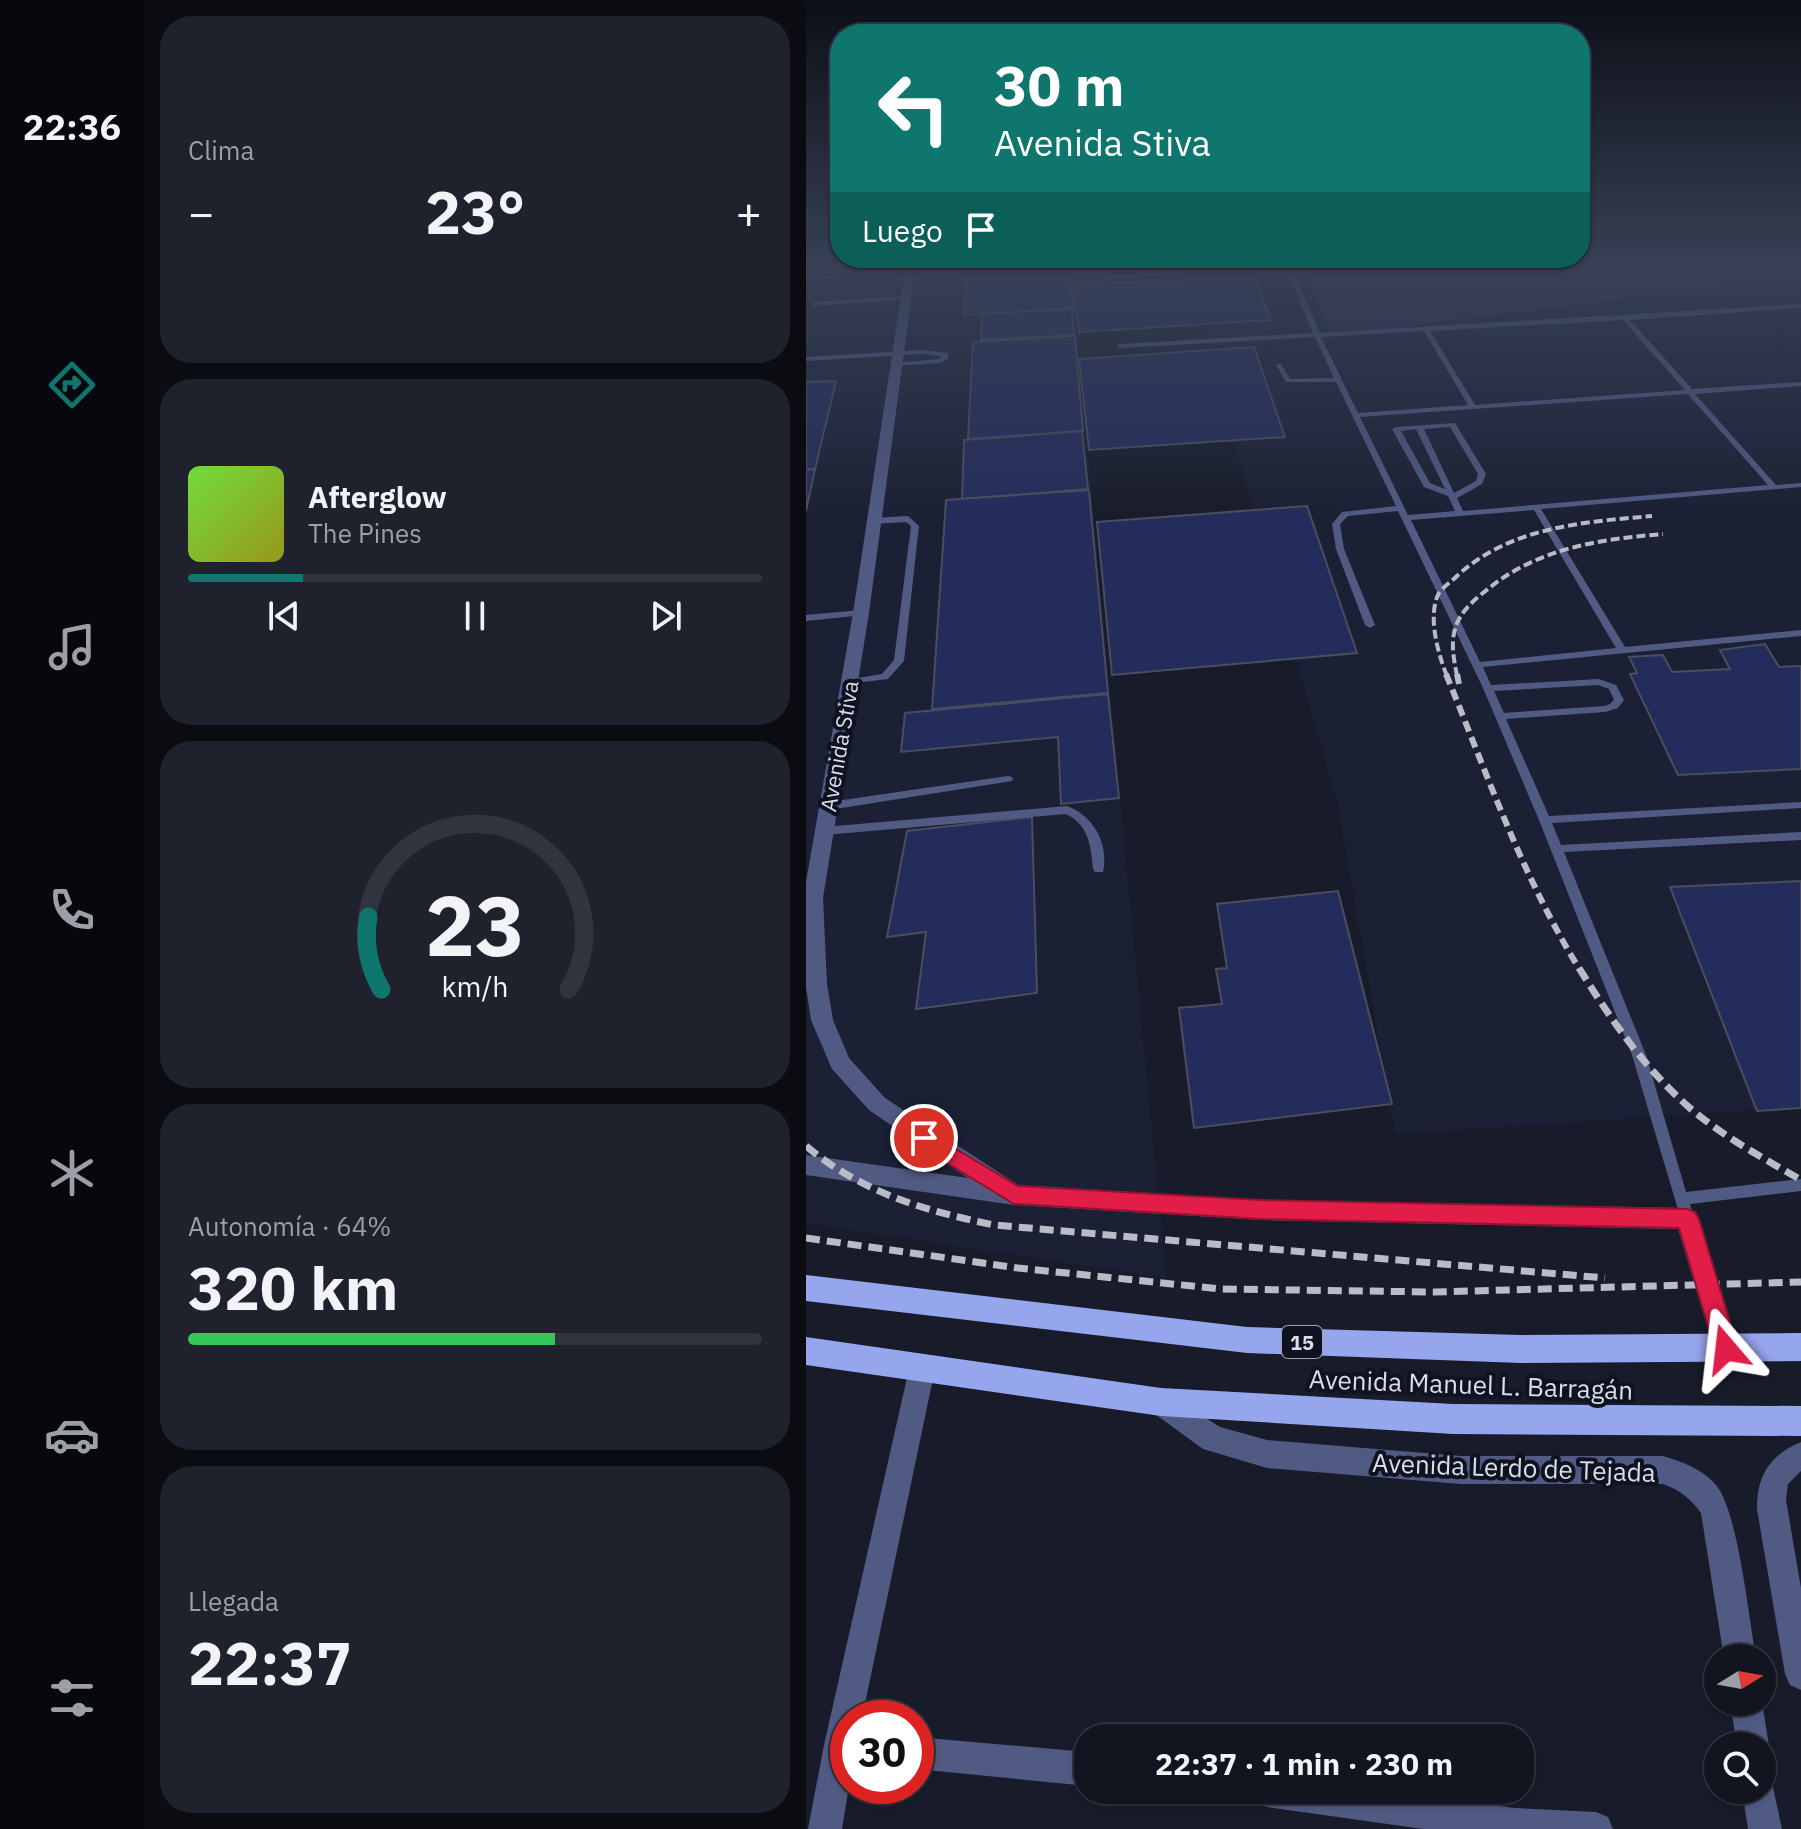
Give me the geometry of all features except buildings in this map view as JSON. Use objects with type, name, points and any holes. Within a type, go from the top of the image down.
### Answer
[{"type":"highway","name":"Avenida Manuel L. Barragán","points":[[806,1288],[1247,1340],[1521,1349],[1801,1347]]},
{"type":"highway","name":"Avenida Manuel L. Barragán","points":[[806,1351],[1161,1402],[1453,1419],[1801,1421]]},
{"type":"street","name":"Avenida Stiva","points":[[898,348],[861,613],[813,898],[816,984],[822,1020],[840,1063],[877,1104],[1014,1195],[1261,1210],[1684,1209]]},
{"type":"street","points":[[806,923],[813,898]]},
{"type":"street","points":[[806,1165],[1014,1195]]},
{"type":"street","points":[[1684,1209],[1726,1349]]},
{"type":"street","points":[[854,1700],[922,1369]]},
{"type":"street","name":"Avenida Lerdo de Tejada","points":[[1161,1402],[1213,1439],[1267,1454],[1461,1470],[1663,1470],[1687,1477],[1705,1490],[1715,1509],[1738,1644]]},
{"type":"street","points":[[1801,1456],[1788,1461],[1778,1471],[1772,1491],[1772,1509],[1801,1674]]},
{"type":"street","points":[[934,1755],[1074,1768]]},
{"type":"street","points":[[825,1829],[831,1804]]},
{"type":"street","points":[[1360,1804],[1514,1827],[1596,1829]]},
{"type":"street","points":[[1761,1804],[1765,1829]]},
{"type":"lane","points":[[1324,348],[1488,688],[1545,820],[1639,1055],[1684,1209],[1801,1185]]},
{"type":"lane","points":[[1438,348],[1473,407]]},
{"type":"lane","points":[[1652,348],[1774,487]]},
{"type":"lane","points":[[806,359],[940,361],[945,359],[946,354],[937,351],[896,359]]},
{"type":"lane","points":[[1279,365],[1288,381],[1295,383],[1339,380]]},
{"type":"lane","points":[[1356,415],[1801,384]]},
{"type":"lane","points":[[1452,425],[1482,474],[1479,482],[1454,496],[1427,485],[1396,429],[1452,425]]},
{"type":"lane","points":[[1419,427],[1460,513]]},
{"type":"lane","points":[[1370,625],[1340,549],[1336,524],[1345,514],[1460,513],[1801,485]]},
{"type":"lane","points":[[1536,507],[1622,650]]},
{"type":"lane","points":[[849,682],[885,677],[899,661],[915,526],[908,519],[874,521]]},
{"type":"lane","points":[[806,618],[861,613]]},
{"type":"lane","points":[[1476,665],[1801,633]]},
{"type":"lane","points":[[1488,688],[1599,682],[1613,687],[1619,700],[1605,709],[1500,716]]},
{"type":"lane","points":[[829,806],[1008,779]]},
{"type":"lane","points":[[1545,820],[1801,805]]},
{"type":"lane","points":[[824,831],[1067,810],[1077,814],[1091,827],[1097,841],[1099,869]]},
{"type":"lane","points":[[1557,849],[1801,836]]},
{"type":"shaded area","points":[[806,348],[1077,348],[1166,1278],[806,1223]]},
{"type":"shaded area","points":[[1207,348],[1801,348],[1801,1107],[1395,1134],[1338,805]]},
{"type":"railway","points":[[1447,676],[1435,634],[1436,602],[1439,593],[1478,560],[1500,547],[1548,530],[1652,516]]},
{"type":"railway","points":[[1457,676],[1453,645],[1458,621],[1473,601],[1507,575],[1571,548],[1663,534]]},
{"type":"railway","points":[[1446,674],[1523,862],[1580,970]]},
{"type":"railway","points":[[1457,674],[1459,684]]},
{"type":"railway","points":[[1579,968],[1630,1043],[1674,1094],[1717,1129],[1801,1180]]},
{"type":"railway","points":[[806,1146],[871,1188],[919,1206],[994,1225],[1605,1278]]},
{"type":"railway","points":[[806,1238],[1018,1268],[1221,1289],[1434,1292],[1801,1282]]},
{"type":"route","points":[[924,1138],[1014,1195],[1261,1210],[1687,1219],[1726,1349]]}]
